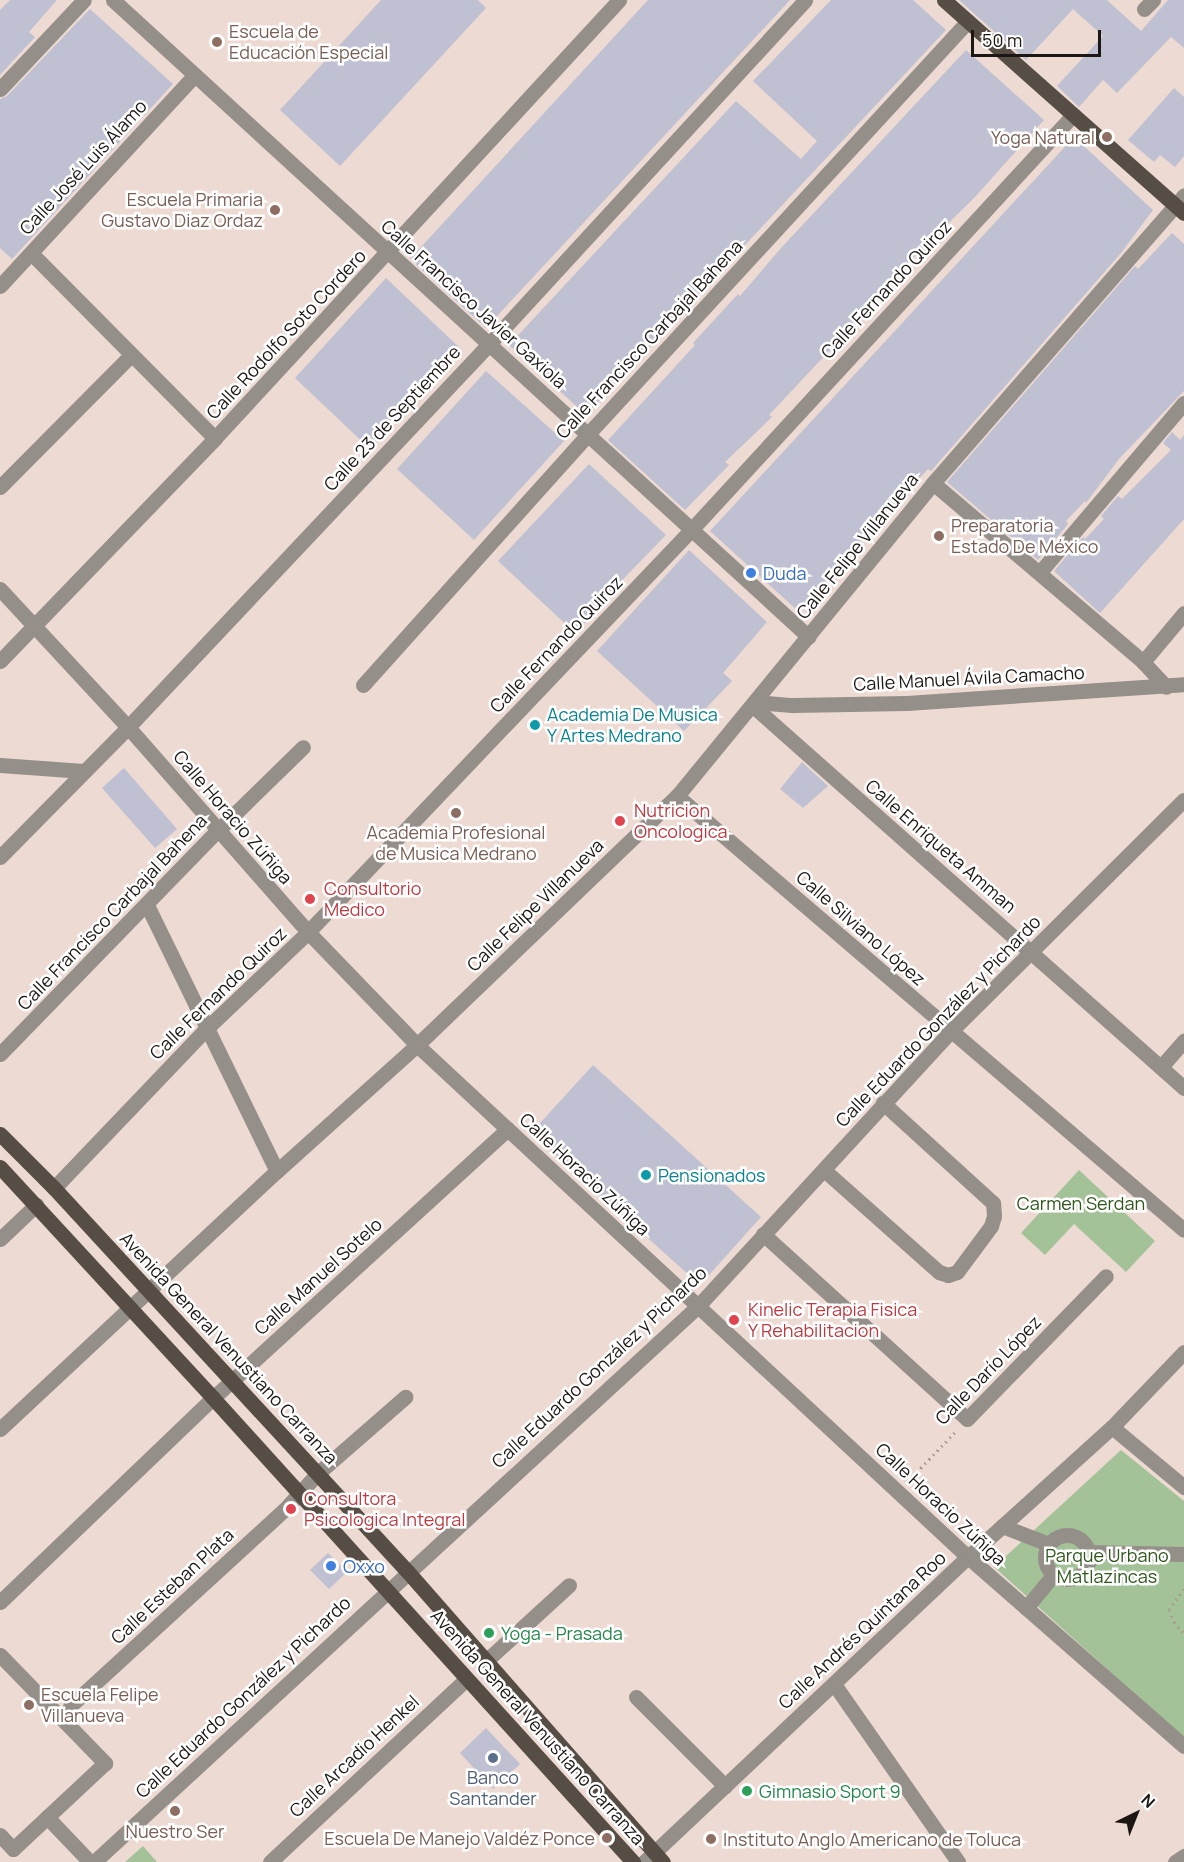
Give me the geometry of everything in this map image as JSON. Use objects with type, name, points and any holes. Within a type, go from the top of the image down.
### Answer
[{"type":"main road","points":[[945,0],[1072,115],[1181,204]]},
{"type":"main road","name":"Avenida General Venustiano Carranza","points":[[0,1134],[54,1188],[408,1572],[487,1660],[654,1859]]},
{"type":"main road","name":"Avenida General Venustiano Carranza","points":[[0,1167],[388,1589],[466,1679],[633,1862]]},
{"type":"street","points":[[0,89],[84,0]]},
{"type":"street","name":"Calle Francisco Javier Gaxiola","points":[[113,0],[809,637]]},
{"type":"street","name":"Calle Rodolfo Soto Cordero","points":[[0,661],[215,438],[619,0]]},
{"type":"street","name":"Calle 23 de Septiembre","points":[[0,857],[128,727],[489,344],[805,0]]},
{"type":"street","name":"Calle Francisco Carbajal Bahena","points":[[363,685],[588,434],[968,21]]},
{"type":"street","name":"Calle José Luis Álamo","points":[[0,285],[195,75]]},
{"type":"street","name":"Calle Fernando Quiroz","points":[[54,1188],[208,1027],[308,932],[691,530],[1072,115]]},
{"type":"street","name":"Calle Felipe Villanueva","points":[[0,1429],[7,1418],[417,1045],[677,796],[933,483],[1181,204]]},
{"type":"street","points":[[31,253],[215,438]]},
{"type":"street","points":[[0,487],[131,355]]},
{"type":"street","points":[[1040,572],[1184,403]]},
{"type":"street","points":[[933,483],[1143,662],[1166,687]]},
{"type":"street","name":"Calle Horacio Zúñiga","points":[[0,589],[128,727],[308,932],[417,1045],[968,1557],[1184,1746]]},
{"type":"street","points":[[1143,662],[1184,613]]},
{"type":"street","name":"Calle Manuel Ávila Camacho","points":[[754,704],[907,703],[1184,684]]},
{"type":"street","name":"Calle Enriqueta Amman","points":[[754,704],[1184,1088]]},
{"type":"street","name":"Calle Francisco Carbajal Bahena","points":[[0,1054],[217,831],[303,747]]},
{"type":"street","points":[[0,765],[84,771]]},
{"type":"street","name":"Calle Silviano López","points":[[677,796],[1184,1230]]},
{"type":"street","name":"Calle Eduardo González y Pichardo","points":[[92,1862],[698,1306],[951,1031],[1030,951],[1180,811]]},
{"type":"street","points":[[147,905],[277,1171]]},
{"type":"street","points":[[1161,1066],[1184,1041]]},
{"type":"street","points":[[824,1170],[939,1272],[948,1275],[957,1272],[991,1226],[994,1216],[993,1203],[883,1103]]},
{"type":"street","name":"Calle Manuel Sotelo","points":[[0,1602],[213,1398],[508,1129]]},
{"type":"street","points":[[0,1239],[36,1205]]},
{"type":"street","points":[[763,1234],[967,1419]]},
{"type":"street","name":"Calle Darío López","points":[[967,1419],[1106,1276]]},
{"type":"street","name":"Calle Andrés Quintana Roo","points":[[654,1859],[725,1786],[968,1557],[1112,1427],[1184,1352]]},
{"type":"street","name":"Calle Esteban Plata","points":[[70,1706],[318,1473],[405,1397]]},
{"type":"street","points":[[1112,1427],[1184,1487]]},
{"type":"street","points":[[1002,1526],[1049,1544]]},
{"type":"street","points":[[1072,1536],[1085,1544],[1089,1552],[1089,1561],[1079,1575],[1062,1578],[1054,1574],[1045,1559],[1049,1544],[1056,1538],[1072,1536]]},
{"type":"street","points":[[1089,1552],[1184,1554]]},
{"type":"street","points":[[1026,1608],[1054,1574]]},
{"type":"street","points":[[487,1660],[569,1585]]},
{"type":"street","points":[[0,1655],[105,1763],[13,1849],[0,1835]]},
{"type":"street","name":"Calle Arcadio Henkel","points":[[270,1862],[466,1679]]},
{"type":"street","points":[[834,1684],[958,1862]]},
{"type":"street","points":[[636,1697],[725,1786]]},
{"type":"street","points":[[47,1817],[92,1862]]},
{"type":"street","points":[[1175,1862],[1184,1856]]},
{"type":"path","name":"Calle Darío López","points":[[899,1492],[967,1419]]},
{"type":"path","points":[[1184,1590],[1169,1610],[1174,1622],[1184,1633]]},
{"type":"green space","name":"Carmen Serdan","points":[[1079,1170],[1155,1241],[1126,1272],[1074,1224],[1045,1255],[1021,1233]]},
{"type":"green space","name":"Parque Urbano Matlazincas","points":[[1121,1450],[1184,1501],[1184,1738],[994,1567]]},
{"type":"green space","points":[[143,1846],[157,1862],[125,1862]]},
{"type":"building","points":[[10,0],[57,0],[29,32],[35,37],[0,75],[0,10]]},
{"type":"building","points":[[381,0],[478,0],[486,8],[340,166],[280,110]]},
{"type":"building","points":[[648,0],[790,0],[486,328],[410,259]]},
{"type":"building","points":[[831,0],[913,0],[946,30],[586,415],[509,345],[736,101],[801,159],[817,141],[753,81]]},
{"type":"building","points":[[959,0],[1107,0],[1141,31],[1168,0],[1184,0],[1184,48],[1171,37],[1117,93],[1103,80],[1079,107],[1057,86],[1103,36],[1073,9],[1026,60]]},
{"type":"building","points":[[90,9],[173,84],[12,259],[0,248],[0,99],[7,96]]},
{"type":"building","points":[[966,50],[1044,120],[975,197],[904,267],[906,269],[769,415],[772,417],[725,462],[729,465],[685,510],[608,440],[695,345],[693,343],[738,294],[740,296],[782,247]]},
{"type":"building","points":[[1174,88],[1184,97],[1184,156],[1175,167],[1160,155],[1154,162],[1128,140]]},
{"type":"building","points":[[1074,137],[1153,210],[1121,253],[931,471],[928,469],[886,513],[798,611],[710,531]]},
{"type":"building","points":[[1172,233],[1184,244],[1184,391],[1119,459],[1086,503],[1085,501],[1066,521],[1068,524],[1038,560],[947,482],[1135,266],[1138,269]]},
{"type":"building","points":[[386,278],[462,350],[370,449],[295,378]]},
{"type":"building","points":[[486,371],[564,441],[474,540],[397,469]]},
{"type":"building","points":[[1172,432],[1180,440],[1184,435],[1184,519],[1100,613],[1054,571],[1083,537],[1085,539],[1104,519],[1101,516],[1118,496],[1122,499],[1171,450],[1163,443]]},
{"type":"building","points":[[589,464],[666,535],[597,606],[599,608],[575,633],[498,561]]},
{"type":"building","points":[[689,550],[767,622],[723,673],[732,681],[684,731],[597,651]]},
{"type":"building","points":[[802,762],[828,786],[803,808],[780,789]]},
{"type":"building","points":[[124,768],[177,829],[155,848],[102,788]]},
{"type":"building","name":"Pensionados","points":[[593,1065],[761,1217],[700,1285],[531,1133]]},
{"type":"building","points":[[328,1553],[347,1572],[329,1589],[310,1570]]},
{"type":"building","points":[[486,1728],[520,1764],[493,1789],[460,1753]]},
{"type":"place","name":"Escuela de Educación Especial","points":[[217,42]]},
{"type":"place","name":"Yoga Natural","points":[[1107,137]]},
{"type":"place","name":"Escuela Primaria Gustavo Diaz Ordaz","points":[[275,210]]},
{"type":"place","name":"Preparatoria Estado De México","points":[[939,536]]},
{"type":"place","name":"Duda","points":[[751,573]]},
{"type":"place","name":"Academia De Musica Y Artes Medrano","points":[[535,725]]},
{"type":"place","name":"Academia Profesional de Musica Medrano","points":[[456,813]]},
{"type":"place","name":"Nutricion Oncologica","points":[[620,821]]},
{"type":"place","name":"Consultorio Medico","points":[[310,899]]},
{"type":"place","name":"Pensionados","points":[[646,1175]]},
{"type":"place","name":"Kinelic Terapia Fisica Y Rehabilitacion","points":[[734,1320]]},
{"type":"place","name":"Consultora Psicologica Integral","points":[[291,1509]]},
{"type":"place","name":"Oxxo","points":[[331,1566]]},
{"type":"place","name":"Yoga - Prasada","points":[[489,1633]]},
{"type":"place","name":"Escuela Felipe Villanueva","points":[[29,1705]]},
{"type":"place","name":"Banco Santander","points":[[493,1758]]},
{"type":"place","name":"Gimnasio Sport 9","points":[[747,1791]]},
{"type":"place","name":"Nuestro Ser","points":[[175,1811]]},
{"type":"place","name":"Escuela De Manejo Valdéz Ponce","points":[[607,1838]]},
{"type":"place","name":"Instituto Anglo Americano de Toluca","points":[[711,1839]]}]
